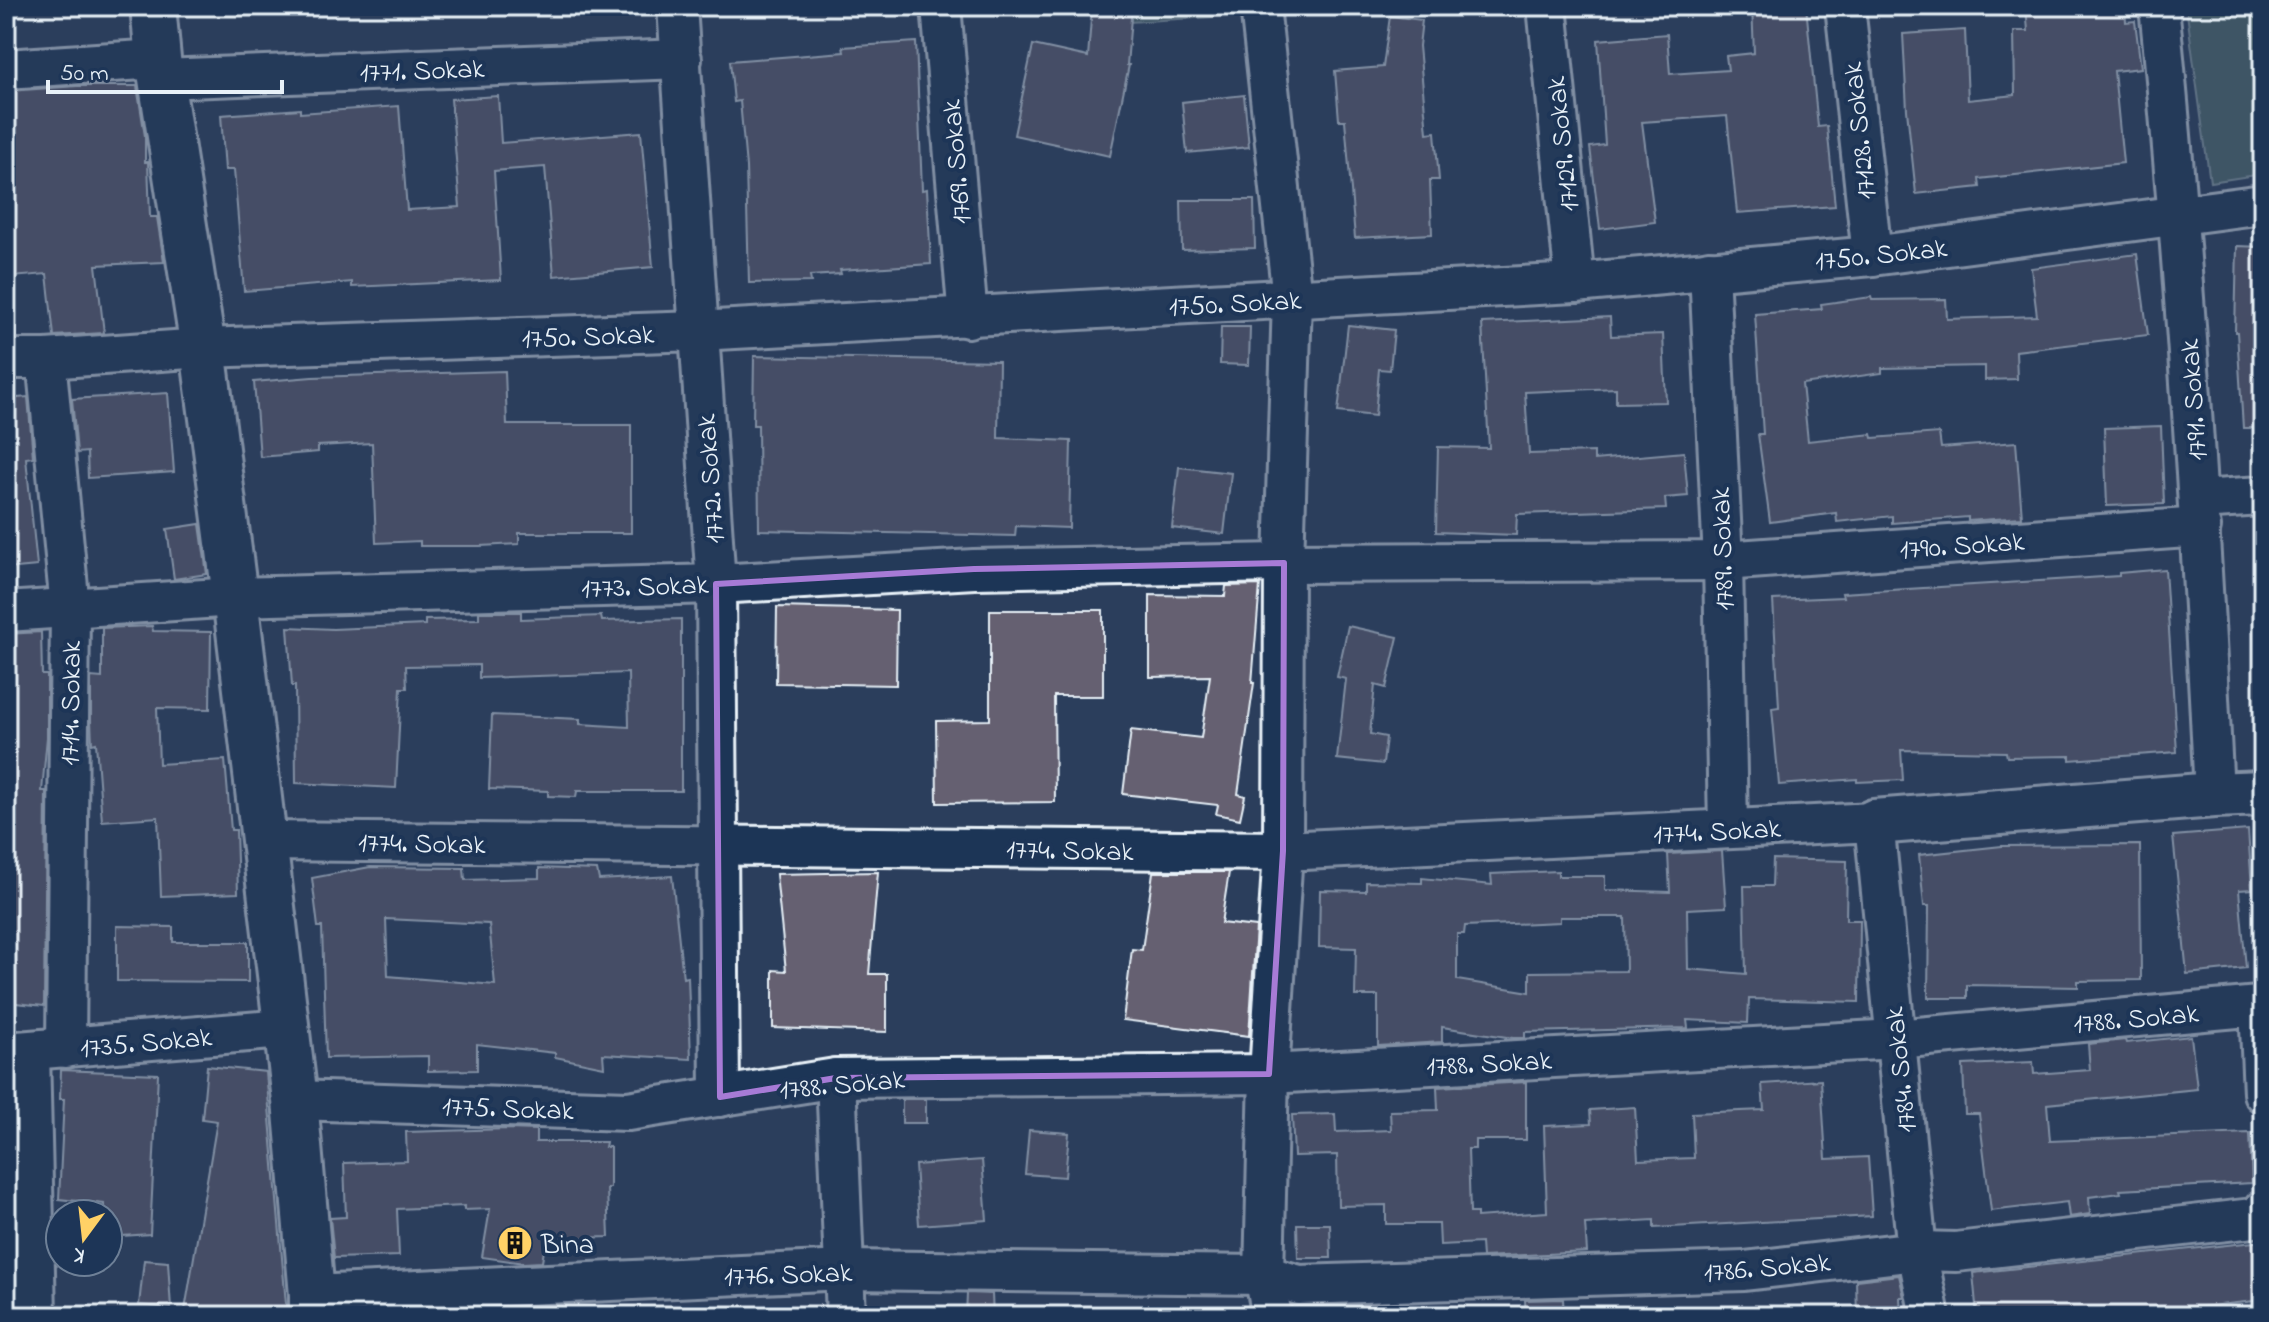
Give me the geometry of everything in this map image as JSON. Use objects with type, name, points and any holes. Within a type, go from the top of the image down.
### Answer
[{"type":"street","points":[[153,6],[203,348],[235,597],[295,1100],[312,1306]]},
{"type":"street","name":"1772. Sokak","points":[[677,6],[716,584],[720,1097]]},
{"type":"street","name":"1769. Sokak","points":[[941,6],[968,318]]},
{"type":"street","points":[[1260,6],[1292,298],[1284,563],[1283,851],[1269,1074],[1264,1275],[1272,1316]]},
{"type":"street","name":"17129. Sokak","points":[[1547,6],[1575,283]]},
{"type":"street","name":"17128. Sokak","points":[[1845,6],[1872,256]]},
{"type":"street","name":"1791. Sokak","points":[[2159,6],[2180,215],[2200,514],[2214,795]]},
{"type":"street","name":"1771. Sokak","points":[[6,69],[682,59]]},
{"type":"street","name":"1750. Sokak","points":[[6,359],[203,348],[698,331],[968,318],[1575,283],[1872,256],[2263,204]]},
{"type":"street","name":"1789. Sokak","points":[[1709,270],[1723,561],[1728,829]]},
{"type":"street","name":"1714. Sokak","points":[[36,1316],[34,1051],[70,608],[46,359]]},
{"type":"street","name":"1790. Sokak","points":[[1284,563],[1723,561],[2200,514],[2263,496]]},
{"type":"street","name":"1773. Sokak","points":[[6,612],[235,597],[716,584],[974,569],[1284,563]]},
{"type":"street","points":[[1874,822],[2263,793]]},
{"type":"street","name":"1774. Sokak","points":[[264,841],[1283,851],[1874,822]]},
{"type":"street","name":"1784. Sokak","points":[[1874,822],[1917,1251],[1930,1316]]},
{"type":"street","name":"1788. Sokak","points":[[720,1097],[836,1078],[1269,1074],[1896,1039],[2259,1006],[2263,1093]]},
{"type":"street","name":"1735. Sokak","points":[[34,1051],[285,1029]]},
{"type":"street","points":[[836,1078],[846,1316]]},
{"type":"street","name":"1775. Sokak","points":[[295,1100],[628,1111],[720,1097]]},
{"type":"street","name":"1786. Sokak","points":[[1264,1275],[1299,1285],[1744,1271],[1917,1251],[1956,1252],[2231,1221],[2262,1217],[2263,1210]]},
{"type":"street","name":"1776. Sokak","points":[[312,1306],[846,1270],[1264,1275]]},
{"type":"highlighted area","points":[[1284,563],[1283,851],[1269,1074],[836,1078],[720,1097],[716,584],[974,569]]},
{"type":"green space","points":[[959,6],[1227,6],[1228,16],[1112,23],[1104,14]]},
{"type":"green space","points":[[2186,6],[2263,6],[2263,174],[2210,182]]},
{"type":"building","points":[[1092,6],[1132,6],[1129,65],[1110,156],[1014,135],[1033,45],[1088,57]]},
{"type":"building","points":[[1752,6],[1806,6],[1818,127],[1827,126],[1835,206],[1737,213],[1727,116],[1642,122],[1655,222],[1600,229],[1590,147],[1605,145],[1598,40],[1667,34],[1670,74],[1728,70],[1726,56],[1754,53]]},
{"type":"building","points":[[2026,6],[2125,6],[2126,22],[2135,21],[2141,68],[2114,71],[2123,163],[1979,179],[1980,187],[1916,194],[1903,34],[1965,30],[1968,100],[2015,95],[2014,31],[2028,31]]},
{"type":"building","points":[[1390,16],[1422,20],[1419,46],[1427,133],[1435,132],[1439,180],[1430,180],[1432,234],[1355,238],[1345,120],[1339,120],[1335,71],[1383,67]]},
{"type":"building","points":[[916,42],[922,190],[927,189],[931,264],[840,270],[841,274],[810,276],[811,282],[749,283],[746,167],[740,101],[734,102],[730,61],[844,52],[843,47]]},
{"type":"building","points":[[137,86],[145,136],[145,162],[148,162],[150,217],[157,217],[164,262],[96,265],[104,333],[54,336],[47,274],[12,277],[6,154],[9,91]]},
{"type":"building","points":[[1244,95],[1249,147],[1187,153],[1182,102]]},
{"type":"building","points":[[498,96],[501,143],[641,132],[653,267],[554,276],[545,167],[494,171],[501,280],[352,287],[352,282],[244,291],[234,170],[225,170],[221,115],[399,106],[407,210],[460,207],[451,99]]},
{"type":"building","points":[[1181,200],[1254,200],[1255,248],[1182,250]]},
{"type":"building","points":[[2237,246],[2263,247],[2263,428],[2243,428],[2235,332]]},
{"type":"building","points":[[2137,254],[2148,335],[2016,351],[2017,379],[1985,380],[1985,366],[1882,368],[1882,373],[1802,384],[1808,441],[1872,434],[1873,438],[1939,433],[1941,448],[2016,442],[2022,517],[1968,521],[1968,517],[1892,523],[1892,516],[1837,522],[1836,513],[1770,522],[1758,434],[1763,434],[1755,314],[1822,309],[1821,304],[1871,297],[1872,300],[1946,299],[1947,319],[2037,316],[2031,268]]},
{"type":"building","points":[[1610,317],[1611,336],[1663,334],[1666,402],[1616,403],[1616,388],[1525,392],[1529,454],[1594,452],[1594,460],[1684,452],[1688,496],[1665,498],[1666,509],[1517,514],[1516,535],[1436,532],[1438,447],[1489,448],[1482,323]]},
{"type":"building","points":[[1348,325],[1394,330],[1390,370],[1379,369],[1375,416],[1338,412]]},
{"type":"building","points":[[1221,327],[1250,327],[1249,365],[1220,364]]},
{"type":"building","points":[[754,356],[999,361],[998,438],[1071,441],[1069,528],[1016,526],[1015,536],[759,530],[758,425],[753,425]]},
{"type":"building","points":[[505,371],[507,425],[631,425],[631,533],[519,533],[519,544],[480,546],[420,546],[420,541],[376,543],[372,443],[318,446],[318,452],[260,457],[254,382],[312,377]]},
{"type":"building","points":[[168,393],[174,472],[88,478],[87,452],[77,453],[72,399]]},
{"type":"building","points":[[28,397],[33,457],[26,458],[37,566],[6,569],[6,399]]},
{"type":"building","points":[[2161,426],[2164,504],[2107,506],[2104,428]]},
{"type":"building","points":[[1179,467],[1231,473],[1224,534],[1172,528]]},
{"type":"building","points":[[200,524],[207,574],[174,579],[167,529]]},
{"type":"building","points":[[2165,569],[2177,752],[2070,760],[2070,756],[2007,757],[2006,752],[1901,750],[1903,780],[1857,782],[1857,779],[1779,785],[1772,708],[1779,707],[1773,600],[2119,576],[2119,573]]},
{"type":"building","points":[[1260,585],[1254,683],[1238,794],[1245,796],[1240,819],[1216,814],[1218,805],[1123,794],[1131,730],[1201,738],[1210,676],[1150,677],[1150,595],[1225,596],[1226,586]]},
{"type":"building","points":[[777,607],[897,610],[896,685],[776,683]]},
{"type":"building","points":[[990,610],[1103,610],[1103,696],[1054,696],[1055,802],[937,803],[936,721],[990,720]]},
{"type":"building","points":[[479,612],[521,612],[521,619],[601,616],[602,621],[681,619],[681,791],[577,791],[576,797],[548,796],[548,791],[489,789],[492,715],[580,719],[580,724],[629,727],[628,673],[479,678],[479,665],[406,666],[407,688],[401,688],[396,788],[296,783],[295,686],[292,686],[288,627],[333,629],[425,625],[425,620],[479,619]]},
{"type":"building","points":[[152,626],[153,631],[211,632],[210,709],[157,708],[159,764],[225,760],[231,830],[236,830],[238,893],[161,896],[158,817],[102,821],[96,743],[92,744],[91,677],[102,678],[102,628]]},
{"type":"building","points":[[1348,626],[1398,637],[1386,688],[1375,685],[1370,734],[1386,737],[1383,764],[1337,759],[1346,679],[1337,677]]},
{"type":"building","points":[[41,632],[42,675],[47,675],[47,737],[42,791],[46,791],[44,1006],[6,1002],[6,634]]},
{"type":"building","points":[[2248,830],[2252,889],[2239,890],[2246,968],[2187,974],[2173,836]]},
{"type":"building","points":[[2140,845],[2141,980],[2078,981],[2078,987],[1967,985],[1967,998],[1928,998],[1929,906],[1924,906],[1919,855],[2002,846]]},
{"type":"building","points":[[1722,851],[1726,907],[1687,909],[1688,969],[1746,974],[1744,886],[1772,886],[1773,859],[1847,861],[1846,920],[1860,920],[1859,1002],[1749,999],[1748,1023],[1687,1020],[1688,1028],[1525,1032],[1525,1038],[1442,1027],[1442,1042],[1378,1046],[1378,996],[1355,996],[1356,948],[1319,947],[1320,890],[1366,891],[1366,882],[1422,883],[1422,878],[1492,885],[1491,874],[1558,871],[1558,876],[1605,876],[1605,890],[1670,892],[1668,854]],"holes":[[[1560,917],[1625,917],[1626,971],[1530,972],[1530,992],[1457,980],[1457,934],[1464,934],[1465,926],[1560,922]]]},
{"type":"building","points":[[370,867],[464,868],[465,880],[539,878],[539,868],[597,870],[599,880],[672,876],[683,978],[688,977],[691,1059],[603,1054],[604,1067],[555,1057],[555,1053],[477,1044],[477,1070],[428,1071],[428,1056],[326,1058],[322,927],[318,927],[312,878]],"holes":[[[386,919],[489,924],[495,985],[388,976]]]},
{"type":"building","points":[[878,872],[869,974],[887,974],[887,1032],[773,1028],[773,970],[786,971],[776,874]]},
{"type":"building","points":[[1153,872],[1229,872],[1221,923],[1256,927],[1249,1036],[1123,1020],[1132,949],[1142,950]]},
{"type":"building","points":[[117,926],[173,927],[173,942],[248,942],[248,982],[117,981]]},
{"type":"building","points":[[2191,1036],[2197,1089],[2047,1104],[2050,1141],[2250,1133],[2252,1183],[2120,1190],[2121,1193],[2089,1197],[2090,1214],[2069,1217],[2067,1202],[1991,1211],[1979,1114],[1965,1114],[1963,1065],[2033,1062],[2034,1074],[2090,1070],[2088,1044]]},
{"type":"building","points":[[207,1066],[266,1072],[287,1316],[206,1316],[206,1312],[185,1310],[217,1121],[202,1119]]},
{"type":"building","points":[[61,1070],[158,1074],[150,1234],[124,1236],[124,1198],[59,1198],[64,1099],[60,1099]]},
{"type":"building","points":[[1821,1080],[1826,1159],[1868,1157],[1872,1216],[1654,1228],[1654,1220],[1585,1224],[1587,1252],[1482,1257],[1481,1243],[1440,1245],[1439,1224],[1386,1224],[1386,1205],[1338,1206],[1337,1155],[1294,1156],[1292,1115],[1335,1114],[1336,1132],[1391,1130],[1390,1111],[1438,1110],[1437,1087],[1526,1082],[1526,1140],[1475,1140],[1475,1149],[1468,1149],[1470,1213],[1477,1213],[1477,1217],[1547,1212],[1544,1126],[1591,1124],[1590,1110],[1635,1107],[1638,1160],[1694,1158],[1692,1113],[1764,1110],[1762,1084]]},
{"type":"building","points":[[902,1099],[926,1099],[926,1123],[902,1123]]},
{"type":"building","points":[[536,1130],[536,1142],[606,1142],[605,1147],[610,1147],[610,1188],[607,1188],[609,1237],[546,1239],[542,1262],[524,1263],[482,1257],[490,1209],[464,1210],[464,1206],[397,1209],[399,1256],[334,1258],[330,1218],[346,1217],[344,1163],[407,1161],[406,1132]]},
{"type":"building","points":[[1029,1130],[1069,1133],[1065,1177],[1025,1174]]},
{"type":"building","points":[[982,1160],[987,1220],[919,1225],[915,1165]]},
{"type":"building","points":[[1297,1224],[1330,1224],[1331,1258],[1298,1258]]},
{"type":"building","points":[[2263,1241],[2263,1300],[2193,1308],[2194,1316],[1977,1316],[1973,1273]]},
{"type":"building","points":[[144,1260],[168,1262],[171,1308],[139,1305]]},
{"type":"building","points":[[1899,1275],[1904,1297],[1900,1297],[1901,1316],[1857,1316],[1856,1280]]},
{"type":"building","points":[[967,1293],[992,1294],[993,1316],[966,1316]]},
{"type":"building","points":[[1563,1299],[1564,1316],[1526,1316],[1525,1300]]},
{"type":"place","name":"Bina","points":[[515,1243]]}]
